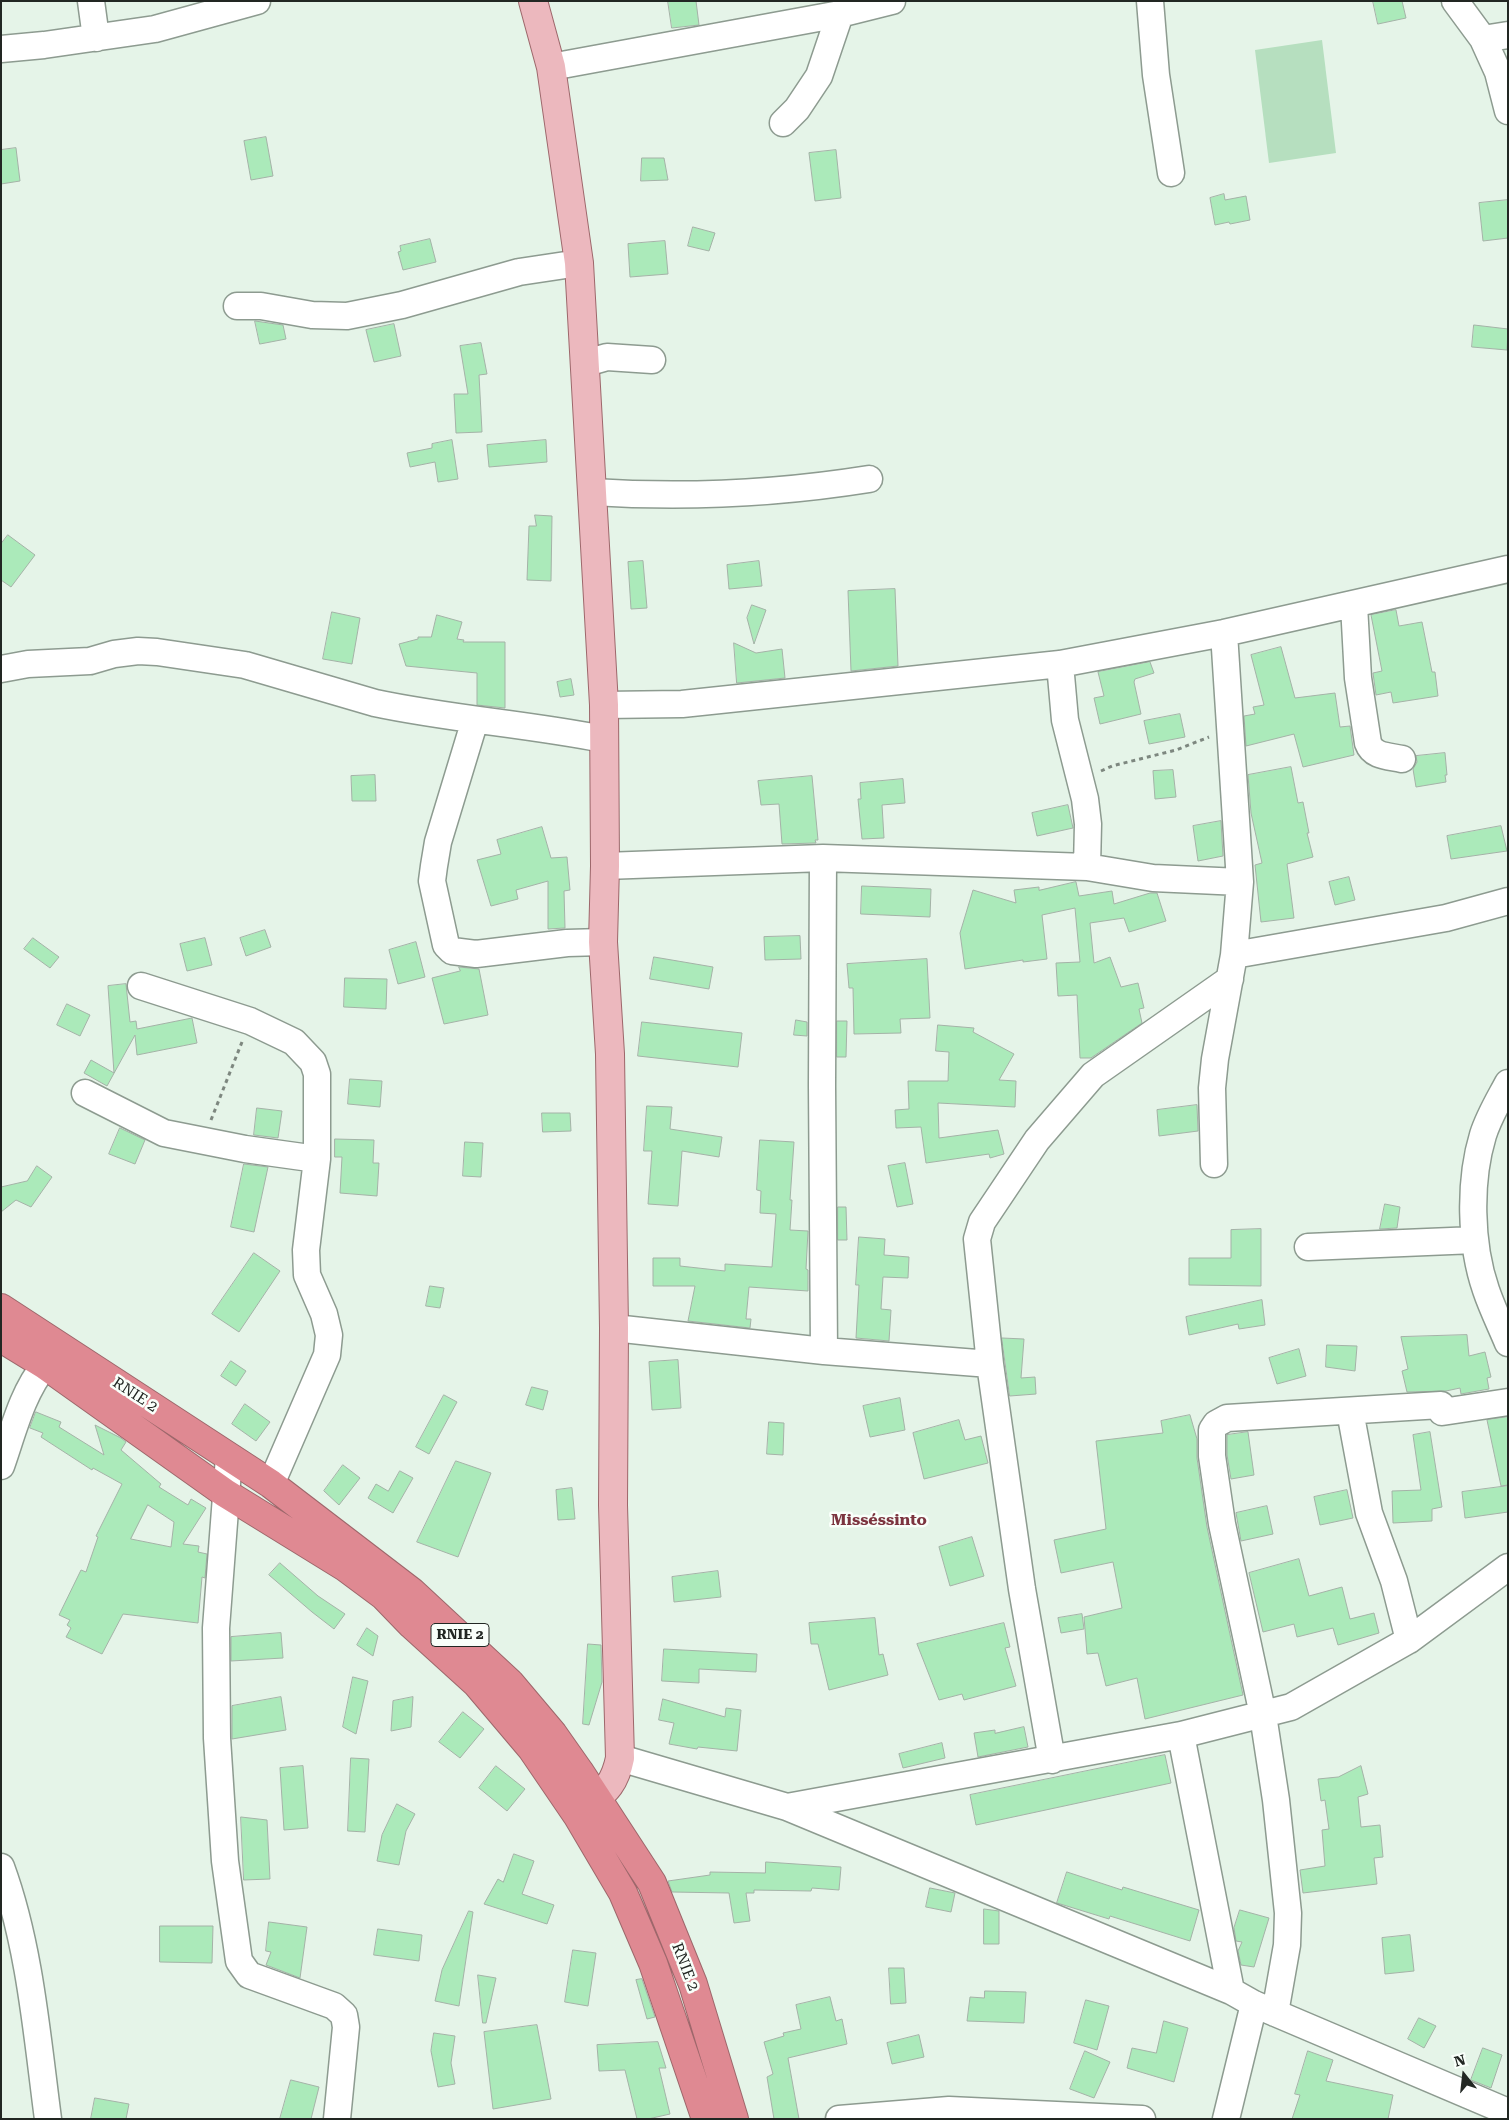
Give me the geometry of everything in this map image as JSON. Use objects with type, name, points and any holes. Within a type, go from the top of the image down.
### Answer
[{"type":"highway","name":"RNIE 2","points":[[1,1308],[271,1484],[412,1592],[510,1683],[553,1734],[587,1807],[653,1963],[706,2119]]},
{"type":"highway","name":"RNIE 2","points":[[1,1338],[45,1365],[225,1493],[345,1566],[384,1596],[412,1625],[477,1684],[532,1749],[587,1807],[652,1883],[693,1984],[734,2119]]},
{"type":"main road","points":[[533,1],[551,67],[580,263],[604,705],[605,866],[603,942],[610,1054],[614,1328],[613,1505],[620,1758],[617,1775],[613,1783],[587,1807]]},
{"type":"street","points":[[91,1],[96,38]]},
{"type":"street","points":[[1,49],[155,30],[256,1]]},
{"type":"street","points":[[551,67],[840,14],[892,1]]},
{"type":"street","points":[[1150,1],[1156,76],[1171,173]]},
{"type":"street","points":[[1455,1],[1495,37],[1498,72],[1508,111]]},
{"type":"street","points":[[783,123],[797,109],[819,76],[840,14]]},
{"type":"street","points":[[238,306],[261,306],[312,315],[347,316],[402,305],[519,272],[580,263]]},
{"type":"street","points":[[586,362],[607,356],[652,360]]},
{"type":"street","points":[[592,492],[657,496],[735,494],[822,487],[869,480]]},
{"type":"street","points":[[604,705],[682,704],[1060,664],[1224,633],[1508,569]]},
{"type":"street","points":[[1354,605],[1358,678],[1370,750],[1375,754],[1402,759]]},
{"type":"street","points":[[1214,1164],[1212,1088],[1215,1059],[1232,967],[1240,882],[1224,633]]},
{"type":"street","points":[[1,669],[28,664],[90,661],[114,654],[138,651],[157,652],[245,665],[375,703],[475,720],[562,730],[603,739]]},
{"type":"street","points":[[1060,664],[1065,720],[1082,780],[1088,824],[1087,867]]},
{"type":"street","points":[[475,720],[438,842],[432,881],[446,945],[452,951],[476,954],[567,943],[603,942]]},
{"type":"street","points":[[605,866],[823,858],[1087,867],[1153,878],[1240,882]]},
{"type":"street","points":[[823,858],[824,1351]]},
{"type":"street","points":[[1052,1760],[1022,1589],[990,1364],[978,1239],[982,1222],[1037,1140],[1093,1075],[1232,967],[1446,918],[1508,900]]},
{"type":"street","points":[[141,986],[250,1020],[294,1042],[313,1062],[317,1074],[318,1159],[306,1250],[306,1274],[324,1314],[329,1335],[327,1355],[271,1484]]},
{"type":"street","points":[[1508,1083],[1490,1114],[1478,1154],[1474,1193],[1475,1240],[1485,1288],[1508,1343]]},
{"type":"street","points":[[86,1093],[164,1133],[204,1142],[318,1159]]},
{"type":"street","points":[[1308,1247],[1475,1240]]},
{"type":"street","points":[[614,1328],[824,1351],[990,1364]]},
{"type":"street","points":[[1,1466],[24,1401],[38,1374],[45,1365]]},
{"type":"street","points":[[1226,2119],[1287,1945],[1288,1913],[1276,1800],[1263,1715],[1222,1524],[1212,1456],[1212,1430],[1216,1424],[1227,1418],[1441,1405],[1442,1412],[1508,1402]]},
{"type":"street","points":[[1350,1411],[1369,1513],[1392,1573],[1409,1640]]},
{"type":"street","points":[[229,1456],[216,1628],[217,1738],[225,1861],[239,1961],[249,1975],[334,2006],[344,2015],[346,2027],[337,2119]]},
{"type":"street","points":[[787,1807],[1181,1735],[1291,1707],[1409,1640],[1508,1568]]},
{"type":"street","points":[[1181,1735],[1231,1991]]},
{"type":"street","points":[[620,1758],[787,1807],[1231,1991],[1265,2008],[1508,2112]]},
{"type":"street","points":[[1,1867],[9,1887],[10,1928],[31,1998],[48,2119]]},
{"type":"street","points":[[839,2119],[949,2114],[1142,2119]]},
{"type":"path","points":[[1082,780],[1112,766],[1176,750],[1231,728]]},
{"type":"path","points":[[204,1142],[218,1098],[250,1020]]},
{"type":"green space","points":[[1322,40],[1336,153],[1269,163],[1255,50]]},
{"type":"building","points":[[668,1],[696,1],[699,25],[672,28]]},
{"type":"building","points":[[1373,1],[1402,1],[1406,18],[1378,24]]},
{"type":"building","points":[[266,137],[273,176],[251,180],[244,141]]},
{"type":"building","points":[[16,148],[20,181],[1,184],[1,150]]},
{"type":"building","points":[[836,150],[841,198],[815,201],[809,153]]},
{"type":"building","points":[[642,158],[664,158],[668,180],[641,181]]},
{"type":"building","points":[[1224,194],[1225,200],[1246,196],[1250,220],[1215,225],[1210,198]]},
{"type":"building","points":[[1508,200],[1508,238],[1483,241],[1479,203]]},
{"type":"building","points":[[693,227],[715,233],[709,251],[688,246]]},
{"type":"building","points":[[430,239],[436,262],[403,270],[398,252],[401,251],[400,246]]},
{"type":"building","points":[[665,241],[668,274],[630,277],[628,244]]},
{"type":"building","points":[[255,321],[283,325],[286,339],[260,344]]},
{"type":"building","points":[[394,324],[401,356],[374,362],[366,330]]},
{"type":"building","points":[[1474,325],[1508,329],[1507,350],[1472,347]]},
{"type":"building","points":[[481,343],[487,374],[479,375],[482,432],[456,433],[454,394],[468,394],[460,346]]},
{"type":"building","points":[[452,440],[458,479],[438,482],[435,462],[410,467],[407,453],[432,448],[432,444]]},
{"type":"building","points":[[546,440],[547,462],[489,467],[487,445]]},
{"type":"building","points":[[535,515],[552,516],[551,581],[527,580],[529,526],[536,526]]},
{"type":"building","points":[[8,535],[35,555],[11,587],[1,580],[1,544]]},
{"type":"building","points":[[643,561],[647,608],[631,609],[628,562]]},
{"type":"building","points":[[759,561],[762,586],[729,589],[727,565]]},
{"type":"building","points":[[895,589],[898,666],[851,671],[848,591]]},
{"type":"building","points":[[752,605],[766,610],[754,644],[747,618]]},
{"type":"building","points":[[1396,610],[1399,626],[1422,622],[1432,672],[1435,672],[1438,696],[1393,703],[1391,692],[1376,695],[1373,673],[1382,671],[1371,615]]},
{"type":"building","points":[[332,612],[360,618],[352,664],[323,659]]},
{"type":"building","points":[[437,615],[462,622],[457,639],[464,640],[463,642],[505,642],[505,708],[477,705],[477,673],[406,666],[399,644],[418,639],[418,637],[431,637]]},
{"type":"building","points":[[734,643],[756,653],[782,649],[785,678],[737,683]]},
{"type":"building","points":[[1281,647],[1295,698],[1335,693],[1340,727],[1350,726],[1354,755],[1303,767],[1294,734],[1246,746],[1244,716],[1255,714],[1253,707],[1264,705],[1251,655]]},
{"type":"building","points":[[1150,662],[1154,673],[1135,679],[1134,682],[1141,714],[1100,724],[1094,698],[1104,696],[1098,672]]},
{"type":"building","points":[[571,679],[574,695],[560,697],[557,682]]},
{"type":"building","points":[[1180,714],[1185,737],[1149,744],[1144,721]]},
{"type":"building","points":[[1445,753],[1446,782],[1416,787],[1413,769],[1417,762],[1416,756]]},
{"type":"building","points":[[1291,767],[1298,803],[1303,802],[1309,833],[1307,833],[1313,857],[1287,864],[1294,918],[1261,922],[1255,865],[1262,863],[1251,813],[1248,775]]},
{"type":"building","points":[[1173,770],[1176,797],[1155,799],[1153,771]]},
{"type":"building","points":[[375,775],[376,801],[352,801],[351,776]]},
{"type":"building","points":[[812,776],[818,840],[815,840],[816,843],[782,844],[779,804],[761,805],[758,781]]},
{"type":"building","points":[[903,779],[905,803],[882,805],[884,838],[862,839],[858,799],[861,799],[860,783]]},
{"type":"building","points":[[1068,805],[1073,828],[1037,836],[1032,813]]},
{"type":"building","points":[[1221,821],[1223,856],[1198,861],[1193,826]]},
{"type":"building","points":[[1501,826],[1507,851],[1451,859],[1447,836]]},
{"type":"building","points":[[542,827],[551,858],[567,857],[570,890],[564,891],[565,928],[548,929],[548,881],[516,890],[518,899],[491,906],[477,860],[501,854],[497,840]]},
{"type":"building","points":[[1349,877],[1355,900],[1335,905],[1329,882]]},
{"type":"building","points":[[1076,882],[1079,896],[1112,891],[1114,904],[1150,893],[1157,893],[1166,921],[1129,932],[1124,918],[1090,923],[1094,963],[1110,957],[1121,987],[1138,983],[1144,1008],[1139,1009],[1142,1023],[1091,1058],[1080,1058],[1077,995],[1058,996],[1056,963],[1080,962],[1075,908],[1042,915],[1047,959],[1023,962],[1023,960],[965,969],[960,933],[973,890],[1016,903],[1014,890],[1039,887],[1039,890]]},
{"type":"building","points":[[862,886],[931,889],[930,917],[861,914]]},
{"type":"building","points":[[265,930],[271,947],[246,956],[240,938]]},
{"type":"building","points":[[800,936],[801,959],[765,960],[764,937]]},
{"type":"building","points":[[33,938],[59,957],[50,968],[24,949]]},
{"type":"building","points":[[205,938],[212,965],[187,971],[180,944]]},
{"type":"building","points":[[416,942],[425,977],[398,984],[389,950]]},
{"type":"building","points":[[654,957],[713,967],[709,989],[650,979]]},
{"type":"building","points":[[927,959],[930,1018],[900,1019],[901,1033],[854,1034],[853,988],[849,988],[847,964]]},
{"type":"building","points":[[459,967],[479,969],[488,1015],[444,1024],[432,978],[460,971]]},
{"type":"building","points":[[345,978],[387,979],[386,1009],[344,1007]]},
{"type":"building","points":[[126,984],[130,1022],[136,1021],[137,1029],[192,1018],[197,1043],[137,1055],[135,1035],[107,1086],[84,1073],[91,1060],[114,1073],[108,986]]},
{"type":"building","points":[[67,1004],[90,1015],[80,1036],[57,1025]]},
{"type":"building","points":[[796,1020],[807,1022],[807,1036],[794,1035]]},
{"type":"building","points":[[837,1021],[847,1021],[846,1057],[837,1057]]},
{"type":"building","points":[[642,1022],[742,1033],[738,1067],[638,1056]]},
{"type":"building","points":[[938,1025],[974,1028],[973,1032],[1014,1054],[999,1080],[1016,1081],[1015,1107],[938,1103],[939,1138],[998,1130],[1004,1154],[990,1158],[989,1154],[926,1163],[921,1127],[896,1128],[895,1110],[909,1109],[908,1081],[948,1081],[949,1052],[936,1051]]},
{"type":"building","points":[[350,1079],[382,1081],[380,1107],[348,1104]]},
{"type":"building","points":[[1197,1105],[1198,1131],[1159,1136],[1157,1110]]},
{"type":"building","points":[[647,1106],[672,1107],[670,1129],[722,1137],[719,1157],[682,1151],[678,1206],[648,1204],[652,1151],[644,1151]]},
{"type":"building","points":[[257,1108],[282,1111],[278,1138],[254,1135]]},
{"type":"building","points":[[542,1113],[570,1113],[571,1131],[543,1132]]},
{"type":"building","points":[[120,1128],[145,1140],[135,1164],[109,1154]]},
{"type":"building","points":[[335,1139],[374,1140],[373,1163],[379,1163],[377,1196],[340,1193],[342,1157],[335,1157]]},
{"type":"building","points":[[760,1140],[794,1142],[790,1230],[808,1231],[806,1269],[808,1270],[808,1291],[749,1287],[746,1319],[751,1319],[750,1328],[688,1321],[695,1286],[653,1286],[653,1258],[680,1258],[680,1266],[725,1271],[725,1264],[772,1267],[776,1214],[760,1213],[761,1191],[757,1190]]},
{"type":"building","points":[[465,1142],[483,1143],[481,1177],[463,1176]]},
{"type":"building","points":[[905,1163],[913,1204],[897,1207],[888,1166]]},
{"type":"building","points":[[244,1164],[268,1167],[254,1232],[231,1227]]},
{"type":"building","points":[[37,1166],[52,1177],[31,1207],[16,1200],[1,1212],[1,1187],[27,1181]]},
{"type":"building","points":[[1385,1204],[1400,1207],[1397,1228],[1380,1229]]},
{"type":"building","points":[[838,1207],[846,1207],[847,1240],[838,1240]]},
{"type":"building","points":[[1261,1229],[1261,1286],[1189,1285],[1189,1258],[1231,1258],[1231,1230]]},
{"type":"building","points":[[859,1237],[885,1239],[884,1255],[909,1257],[908,1278],[883,1277],[881,1309],[891,1310],[889,1341],[856,1338],[859,1285],[856,1285]]},
{"type":"building","points":[[254,1253],[280,1271],[239,1332],[212,1314]]},
{"type":"building","points":[[430,1286],[444,1288],[440,1308],[426,1306]]},
{"type":"building","points":[[1262,1300],[1265,1325],[1239,1329],[1238,1324],[1189,1335],[1186,1317]]},
{"type":"building","points":[[1467,1335],[1469,1356],[1485,1352],[1491,1377],[1487,1378],[1489,1389],[1461,1394],[1460,1388],[1446,1391],[1407,1392],[1402,1371],[1408,1369],[1401,1337]]},
{"type":"building","points":[[1002,1338],[1024,1339],[1021,1378],[1035,1377],[1036,1394],[1010,1396]]},
{"type":"building","points":[[1327,1345],[1357,1346],[1355,1371],[1326,1367]]},
{"type":"building","points":[[1299,1349],[1306,1376],[1277,1384],[1269,1358]]},
{"type":"building","points":[[678,1360],[681,1408],[652,1410],[649,1362]]},
{"type":"building","points":[[231,1361],[246,1371],[236,1386],[221,1376]]},
{"type":"building","points":[[532,1387],[548,1391],[543,1410],[526,1405]]},
{"type":"building","points":[[444,1395],[457,1402],[429,1454],[416,1447]]},
{"type":"building","points":[[900,1398],[905,1430],[870,1437],[863,1406]]},
{"type":"building","points":[[245,1404],[270,1422],[256,1441],[232,1424]]},
{"type":"building","points":[[36,1412],[61,1422],[59,1427],[104,1455],[95,1425],[126,1442],[121,1450],[161,1484],[159,1487],[188,1505],[191,1499],[206,1508],[183,1544],[199,1546],[198,1552],[207,1554],[205,1578],[202,1577],[198,1623],[123,1614],[102,1654],[66,1637],[71,1628],[67,1625],[70,1620],[59,1615],[81,1570],[86,1572],[98,1537],[96,1536],[122,1484],[93,1468],[92,1470],[41,1437],[43,1433],[30,1428]],"holes":[[[148,1505],[174,1522],[171,1547],[131,1539]]]},
{"type":"building","points":[[1190,1415],[1197,1439],[1197,1458],[1207,1527],[1243,1695],[1145,1719],[1137,1678],[1106,1686],[1098,1653],[1087,1654],[1084,1617],[1122,1608],[1113,1562],[1061,1573],[1054,1540],[1106,1529],[1096,1441],[1163,1433],[1161,1421]]},
{"type":"building","points":[[1508,1417],[1508,1485],[1501,1486],[1487,1420]]},
{"type":"building","points":[[959,1420],[965,1440],[981,1436],[988,1463],[924,1479],[913,1433]]},
{"type":"building","points":[[769,1422],[784,1423],[783,1455],[767,1454]]},
{"type":"building","points":[[1248,1432],[1254,1475],[1231,1479],[1227,1455],[1227,1435]]},
{"type":"building","points":[[1430,1432],[1442,1507],[1432,1509],[1432,1521],[1393,1523],[1392,1491],[1421,1490],[1413,1435]]},
{"type":"building","points":[[456,1461],[491,1473],[458,1557],[417,1542]]},
{"type":"building","points":[[343,1465],[360,1478],[339,1505],[324,1491]]},
{"type":"building","points":[[400,1471],[413,1478],[393,1513],[368,1498],[376,1484],[388,1491]]},
{"type":"building","points":[[1508,1486],[1508,1512],[1465,1518],[1462,1492]]},
{"type":"building","points":[[572,1488],[575,1519],[558,1520],[556,1490]]},
{"type":"building","points":[[1347,1490],[1353,1518],[1320,1525],[1314,1497]]},
{"type":"building","points":[[1267,1506],[1273,1534],[1241,1541],[1236,1513]]},
{"type":"building","points":[[972,1537],[984,1576],[950,1586],[939,1547]]},
{"type":"building","points":[[1299,1559],[1309,1596],[1342,1587],[1350,1619],[1374,1613],[1379,1633],[1338,1645],[1333,1628],[1297,1637],[1294,1624],[1263,1632],[1249,1573]]},
{"type":"building","points":[[280,1563],[318,1596],[345,1614],[334,1629],[269,1575]]},
{"type":"building","points":[[718,1571],[721,1597],[674,1602],[672,1577]]},
{"type":"building","points":[[1082,1614],[1084,1629],[1061,1633],[1058,1618]]},
{"type":"building","points":[[875,1618],[879,1655],[883,1654],[888,1675],[829,1690],[818,1644],[811,1644],[809,1623]]},
{"type":"building","points":[[1004,1623],[1010,1647],[1005,1648],[1016,1686],[964,1700],[962,1694],[939,1700],[917,1644]]},
{"type":"building","points":[[367,1628],[378,1636],[373,1656],[357,1645]]},
{"type":"building","points":[[281,1633],[283,1658],[231,1661],[231,1637]]},
{"type":"building","points":[[588,1644],[601,1645],[602,1682],[589,1725],[583,1724]]},
{"type":"building","points":[[664,1649],[757,1654],[756,1672],[699,1669],[699,1683],[662,1681]]},
{"type":"building","points":[[353,1677],[368,1681],[356,1734],[343,1727]]},
{"type":"building","points":[[281,1697],[286,1730],[232,1739],[232,1706]]},
{"type":"building","points":[[413,1697],[411,1727],[391,1731],[393,1701]]},
{"type":"building","points":[[663,1699],[725,1717],[726,1708],[741,1710],[737,1751],[698,1747],[697,1749],[669,1744],[674,1723],[659,1720]]},
{"type":"building","points":[[463,1712],[484,1729],[460,1758],[439,1742]]},
{"type":"building","points":[[1024,1727],[1028,1747],[978,1757],[974,1733],[995,1730],[995,1733]]},
{"type":"building","points":[[942,1743],[945,1758],[903,1768],[899,1754]]},
{"type":"building","points":[[1165,1755],[1171,1783],[976,1825],[970,1795]]},
{"type":"building","points":[[351,1758],[369,1759],[365,1832],[348,1831]]},
{"type":"building","points":[[303,1766],[308,1828],[284,1830],[280,1768]]},
{"type":"building","points":[[496,1766],[525,1789],[507,1811],[479,1788]]},
{"type":"building","points":[[1361,1766],[1368,1794],[1358,1797],[1361,1827],[1380,1825],[1383,1857],[1374,1858],[1377,1884],[1303,1893],[1300,1870],[1325,1866],[1322,1830],[1329,1829],[1325,1800],[1321,1801],[1318,1779],[1338,1777]]},
{"type":"building","points":[[397,1804],[415,1814],[406,1831],[399,1865],[377,1861],[382,1835]]},
{"type":"building","points":[[241,1817],[267,1820],[270,1879],[244,1880]]},
{"type":"building","points":[[514,1854],[534,1861],[522,1894],[554,1905],[547,1924],[484,1904],[498,1879],[503,1882]]},
{"type":"building","points":[[766,1862],[841,1867],[839,1890],[812,1888],[811,1891],[754,1890],[754,1893],[746,1893],[750,1921],[734,1923],[729,1893],[672,1892],[668,1881],[710,1875],[710,1872],[765,1873]]},
{"type":"building","points":[[1067,1872],[1122,1890],[1123,1887],[1199,1910],[1190,1941],[1110,1916],[1109,1919],[1057,1903]]},
{"type":"building","points":[[930,1888],[955,1893],[951,1912],[926,1907]]},
{"type":"building","points":[[984,1909],[999,1911],[999,1944],[984,1944]]},
{"type":"building","points":[[1240,1910],[1269,1918],[1254,1967],[1241,1965],[1238,1951],[1242,1942],[1236,1941],[1234,1928]]},
{"type":"building","points":[[469,1911],[473,1912],[459,2006],[435,2001],[442,1970]]},
{"type":"building","points":[[269,1922],[307,1927],[300,1978],[266,1965],[271,1952],[266,1951]]},
{"type":"building","points":[[160,1926],[213,1926],[212,1963],[160,1962]]},
{"type":"building","points":[[378,1929],[422,1935],[419,1961],[374,1955]]},
{"type":"building","points":[[1410,1935],[1414,1971],[1385,1974],[1382,1938]]},
{"type":"building","points":[[573,1950],[596,1953],[588,2006],[565,2002]]},
{"type":"building","points":[[889,1968],[904,1968],[906,2003],[891,2004]]},
{"type":"building","points":[[478,1975],[496,1978],[486,2023],[483,2023]]},
{"type":"building","points":[[642,1979],[655,2017],[647,2019],[636,1980]]},
{"type":"building","points":[[985,1991],[1026,1992],[1024,2023],[967,2021],[970,1997],[984,1998]]},
{"type":"building","points":[[830,1997],[836,2021],[842,2019],[847,2044],[788,2058],[799,2119],[774,2119],[767,2077],[773,2074],[764,2042],[784,2036],[783,2033],[801,2029],[796,2005]]},
{"type":"building","points":[[1086,2000],[1109,2006],[1097,2050],[1074,2043]]},
{"type":"building","points":[[1419,2018],[1436,2026],[1424,2048],[1408,2039]]},
{"type":"building","points":[[1164,2021],[1188,2028],[1174,2082],[1127,2068],[1132,2048],[1156,2053]]},
{"type":"building","points":[[537,2025],[551,2099],[493,2109],[484,2032]]},
{"type":"building","points":[[434,2033],[455,2036],[451,2063],[455,2084],[438,2087],[431,2051]]},
{"type":"building","points":[[919,2035],[924,2057],[892,2064],[887,2043]]},
{"type":"building","points":[[658,2042],[666,2068],[659,2068],[670,2114],[648,2119],[637,2119],[625,2070],[599,2071],[597,2045]]},
{"type":"building","points":[[1483,2048],[1502,2055],[1491,2088],[1471,2080]]},
{"type":"building","points":[[1085,2051],[1110,2062],[1094,2098],[1070,2089]]},
{"type":"building","points":[[1308,2051],[1333,2060],[1326,2081],[1393,2095],[1388,2119],[1292,2119],[1300,2095],[1295,2094]]},
{"type":"building","points":[[291,2080],[319,2087],[311,2119],[280,2119]]},
{"type":"building","points":[[95,2098],[129,2104],[126,2119],[91,2119]]},
{"type":"district","name":"Misséssinto","points":[[879,1520]]}]
